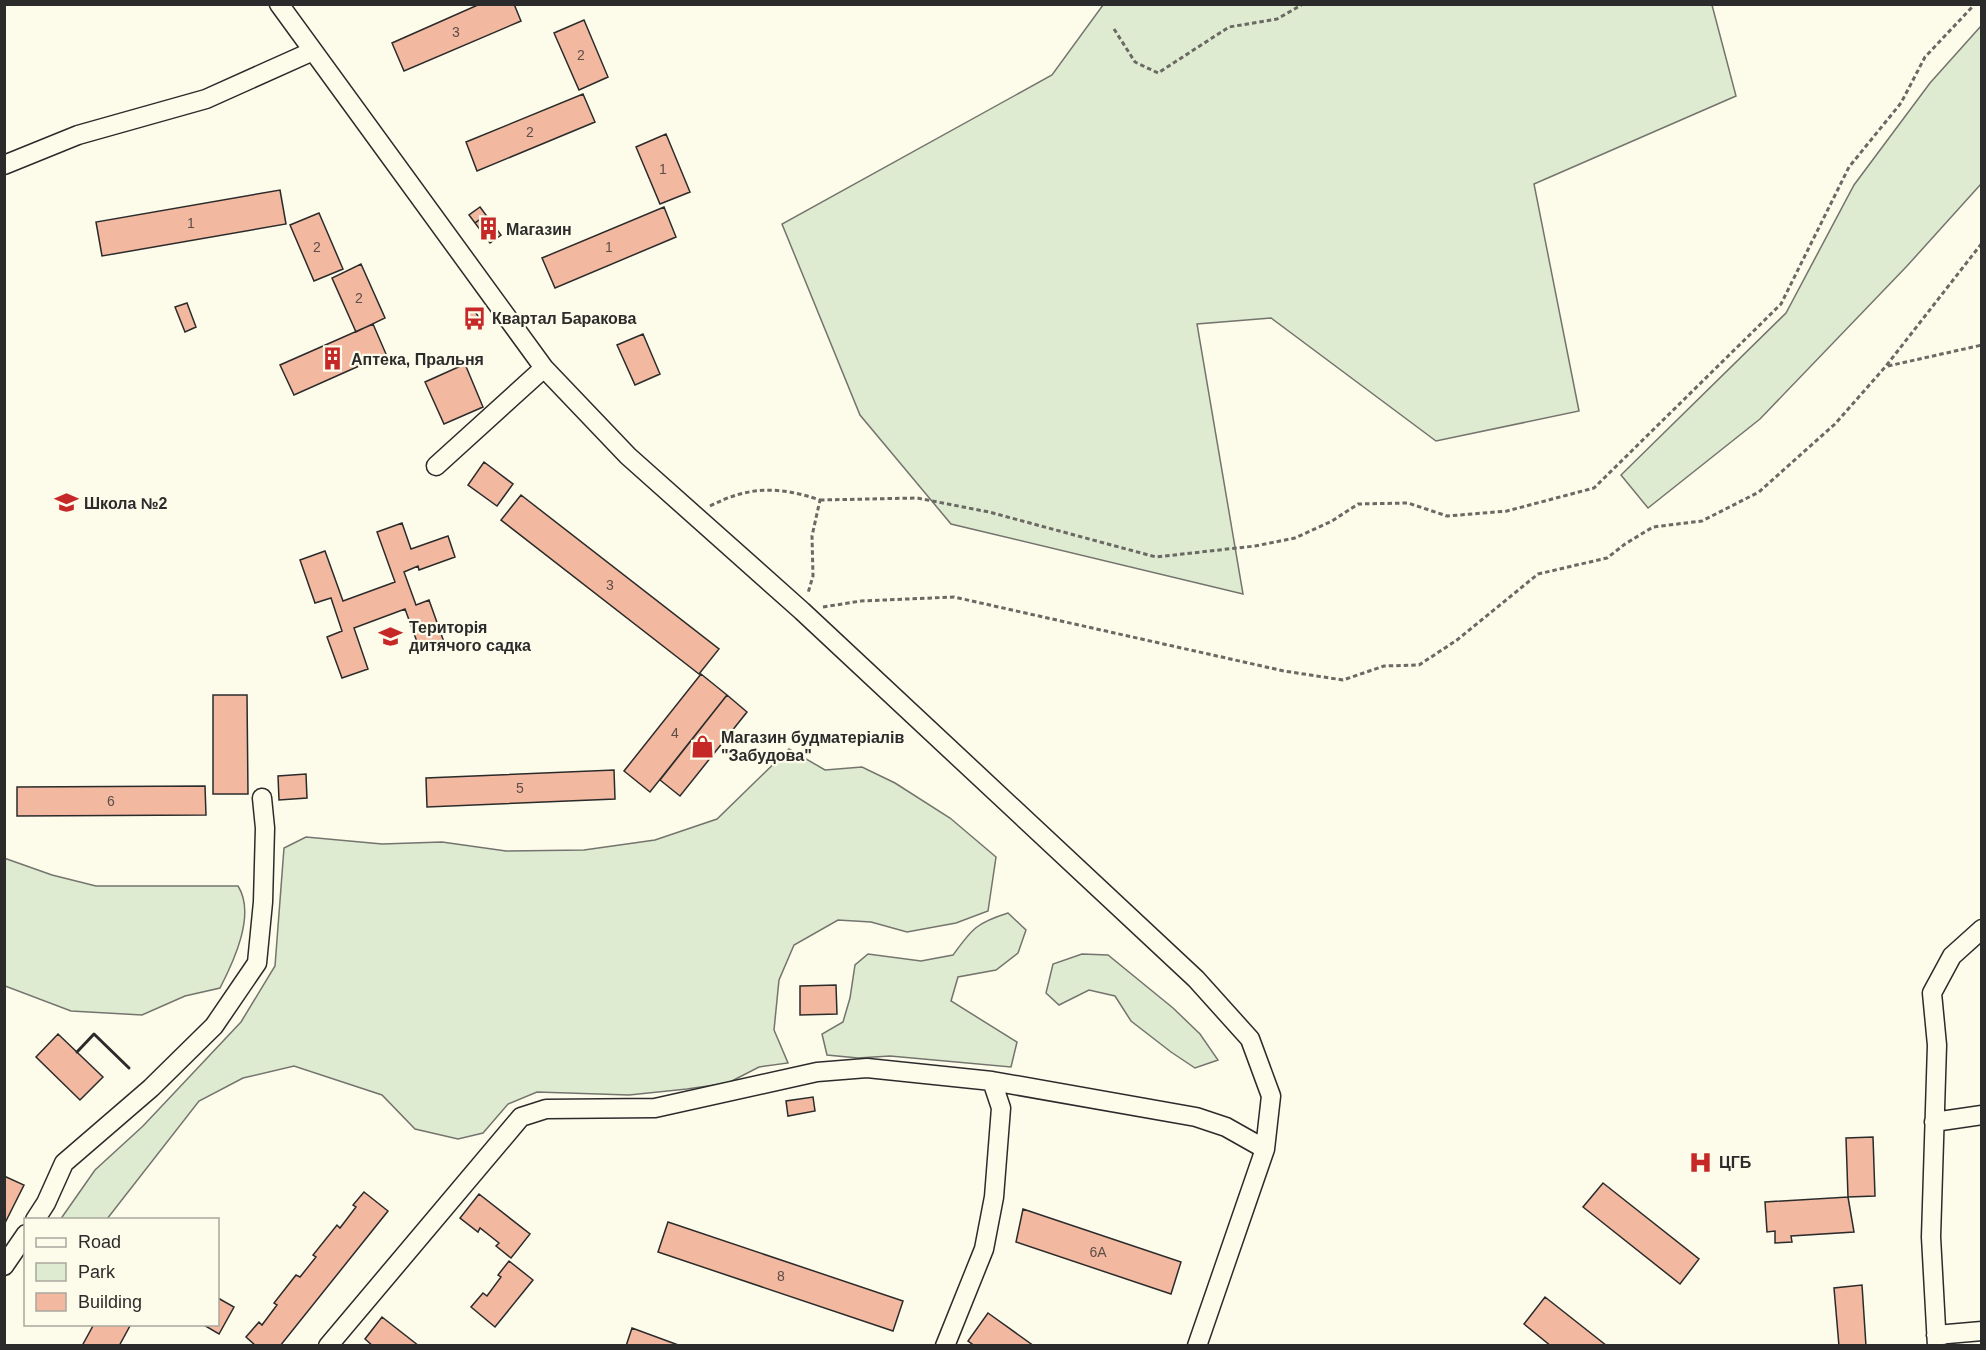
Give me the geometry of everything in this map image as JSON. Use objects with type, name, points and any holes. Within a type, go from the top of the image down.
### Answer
[{"type":"street","points":[[279,4],[544,368],[628,456],[802,611],[1196,979],[1250,1039],[1271,1096],[1265,1149],[1197,1346]]},
{"type":"street","points":[[4,165],[78,135],[206,99],[313,51]]},
{"type":"street","points":[[436,466],[544,368]]},
{"type":"street","points":[[36,1218],[46,1203],[64,1163],[151,1088],[214,1026],[257,963],[263,902],[265,828],[262,798]]},
{"type":"street","points":[[1982,929],[1952,956],[1932,993],[1937,1045],[1931,1237],[1936,1340],[1982,1331]]},
{"type":"street","points":[[328,1346],[521,1117],[546,1109],[655,1107],[817,1072],[867,1068],[993,1082],[1197,1117],[1226,1127],[1265,1149]]},
{"type":"street","points":[[945,1346],[984,1249],[994,1197],[1001,1108],[993,1082]]},
{"type":"street","points":[[1934,1122],[1982,1115]]},
{"type":"street","points":[[4,1266],[24,1237]]},
{"type":"path","points":[[1114,29],[1135,62],[1158,73],[1229,27],[1277,19],[1303,4]]},
{"type":"path","points":[[693,514],[732,495],[764,489],[797,492],[820,500],[917,498],[989,512],[1156,557],[1255,546],[1295,538],[1332,521],[1358,504],[1408,503],[1447,516],[1507,511],[1594,488],[1781,304],[1849,167],[1900,103],[1925,57],[1975,4]]},
{"type":"path","points":[[820,500],[812,536],[813,576],[802,611],[861,601],[954,597],[1284,671],[1343,680],[1384,666],[1419,665],[1457,640],[1538,573],[1607,558],[1625,543],[1653,527],[1702,521],[1759,492],[1835,424],[1886,366],[1982,243]]},
{"type":"path","points":[[1886,366],[1982,345]]},
{"type":"green space","points":[[1103,5],[1712,5],[1736,96],[1534,184],[1579,411],[1436,441],[1271,318],[1197,324],[1243,594],[951,524],[860,415],[782,224],[1052,75]]},
{"type":"green space","points":[[1981,26],[1981,184],[1907,266],[1760,419],[1648,508],[1621,475],[1786,313],[1854,185],[1930,83]]},
{"type":"green space","points":[[789,749],[825,770],[862,767],[895,783],[950,818],[996,857],[988,911],[956,923],[907,932],[871,922],[838,920],[794,945],[779,980],[774,1030],[788,1063],[759,1067],[728,1083],[629,1095],[537,1092],[508,1104],[483,1133],[458,1139],[415,1129],[382,1095],[294,1066],[243,1078],[199,1101],[108,1218],[61,1218],[95,1170],[143,1126],[241,1022],[275,966],[284,848],[306,837],[382,844],[442,842],[506,851],[584,850],[655,840],[717,819]]},
{"type":"green space","points":[[4,858],[52,875],[96,886],[238,886],[243,897],[244,923],[237,951],[220,988],[185,996],[142,1015],[71,1011],[5,986]]},
{"type":"green space","points":[[1008,913],[1026,930],[1018,953],[996,970],[958,977],[951,1001],[1017,1042],[1011,1067],[890,1056],[858,1058],[827,1055],[822,1034],[843,1022],[850,998],[855,965],[868,954],[921,961],[953,955],[976,928]]},
{"type":"green space","points":[[1082,954],[1108,955],[1173,1008],[1200,1034],[1218,1060],[1195,1068],[1131,1021],[1115,996],[1089,990],[1059,1005],[1046,993],[1053,964]]},
{"type":"building","points":[[480,4],[514,4],[521,21],[404,71],[392,43]]},
{"type":"building","points":[[584,20],[608,77],[579,90],[554,33]]},
{"type":"building","points":[[583,94],[595,122],[477,171],[466,142]]},
{"type":"building","points":[[666,134],[690,192],[660,204],[636,147]]},
{"type":"building","points":[[280,190],[286,224],[102,256],[96,222]]},
{"type":"building","points":[[480,207],[486,215],[475,223],[469,215]]},
{"type":"building","points":[[664,207],[676,237],[555,288],[542,258]]},
{"type":"building","points":[[319,213],[343,269],[314,281],[290,225]]},
{"type":"building","name":"Магазин","points":[[486,215],[501,235],[490,243],[475,223]]},
{"type":"building","points":[[361,264],[385,318],[356,332],[332,278]]},
{"type":"building","points":[[187,303],[196,327],[185,332],[175,307]]},
{"type":"building","name":"Квартал Баракова","points":[[474,310],[482,322],[475,327],[467,315]]},
{"type":"building","name":"Аптека, Пральня","points":[[373,324],[386,354],[294,395],[280,365]]},
{"type":"building","points":[[643,334],[660,374],[635,385],[617,345]]},
{"type":"building","points":[[465,364],[483,407],[444,424],[425,382]]},
{"type":"building","points":[[484,462],[513,484],[497,506],[468,485]]},
{"type":"building","points":[[521,495],[719,649],[699,674],[501,520]]},
{"type":"building","points":[[402,523],[411,549],[448,536],[455,557],[419,570],[418,566],[404,572],[416,605],[429,600],[444,642],[420,650],[405,609],[354,628],[368,669],[342,678],[327,637],[342,631],[331,598],[315,603],[300,560],[325,551],[343,601],[395,582],[377,532]]},
{"type":"building","points":[[701,674],[727,695],[650,792],[624,771]]},
{"type":"building","points":[[213,695],[247,695],[248,794],[213,794]]},
{"type":"building","name":"Магазин будматеріалів \"Забудова\"","points":[[727,695],[747,712],[680,796],[660,780]]},
{"type":"building","points":[[614,770],[615,799],[427,807],[426,778]]},
{"type":"building","points":[[306,774],[307,798],[279,800],[278,776]]},
{"type":"building","points":[[205,786],[206,815],[17,816],[17,787]]},
{"type":"building","points":[[836,985],[837,1014],[800,1015],[800,986]]},
{"type":"building","points":[[58,1034],[103,1077],[80,1100],[36,1057]]},
{"type":"building","points":[[813,1097],[815,1111],[788,1116],[786,1101]]},
{"type":"building","points":[[1873,1137],[1875,1196],[1848,1197],[1846,1138]]},
{"type":"building","points":[[4,1176],[24,1185],[4,1225]]},
{"type":"building","points":[[1603,1183],[1699,1259],[1680,1284],[1583,1207]]},
{"type":"building","points":[[364,1192],[388,1211],[280,1346],[256,1346],[246,1337],[259,1322],[262,1325],[277,1305],[274,1303],[296,1275],[300,1277],[316,1257],[313,1255],[337,1225],[340,1228],[356,1207],[353,1205]]},
{"type":"building","points":[[479,1194],[530,1234],[511,1258],[496,1246],[499,1243],[480,1228],[478,1232],[460,1218]]},
{"type":"building","points":[[1848,1197],[1854,1232],[1791,1236],[1792,1242],[1775,1243],[1775,1231],[1767,1232],[1765,1202]]},
{"type":"building","points":[[1023,1209],[1181,1262],[1171,1294],[1016,1242]]},
{"type":"building","points":[[668,1222],[903,1301],[893,1331],[658,1252]]},
{"type":"building","points":[[509,1261],[533,1280],[495,1327],[471,1307],[483,1293],[487,1296],[501,1277],[498,1275]]},
{"type":"building","points":[[1862,1285],[1866,1346],[1839,1346],[1834,1288]]},
{"type":"building","points":[[1545,1297],[1607,1346],[1551,1346],[1524,1324]]},
{"type":"building","points":[[219,1299],[234,1307],[219,1334],[205,1326],[219,1326]]},
{"type":"building","points":[[988,1313],[1034,1346],[975,1346],[968,1341]]},
{"type":"building","points":[[382,1317],[419,1346],[373,1346],[365,1339]]},
{"type":"building","points":[[93,1326],[130,1326],[119,1346],[82,1346]]},
{"type":"building","points":[[632,1328],[681,1346],[626,1346]]},
{"type":"wall","points":[[77,1052],[94,1034],[129,1068]]},
{"type":"place","name":"Магазин","points":[[488,229]]},
{"type":"place","name":"Квартал Баракова","points":[[474,318]]},
{"type":"place","name":"Аптека, Пральня","points":[[333,359]]},
{"type":"place","name":"Школа №2","points":[[66,503]]},
{"type":"place","name":"Територія дитячого садка","points":[[391,636]]},
{"type":"place","name":"Магазин будматеріалів \"Забудова\"","points":[[703,746]]},
{"type":"place","name":"ЦГБ","points":[[1701,1162]]}]
